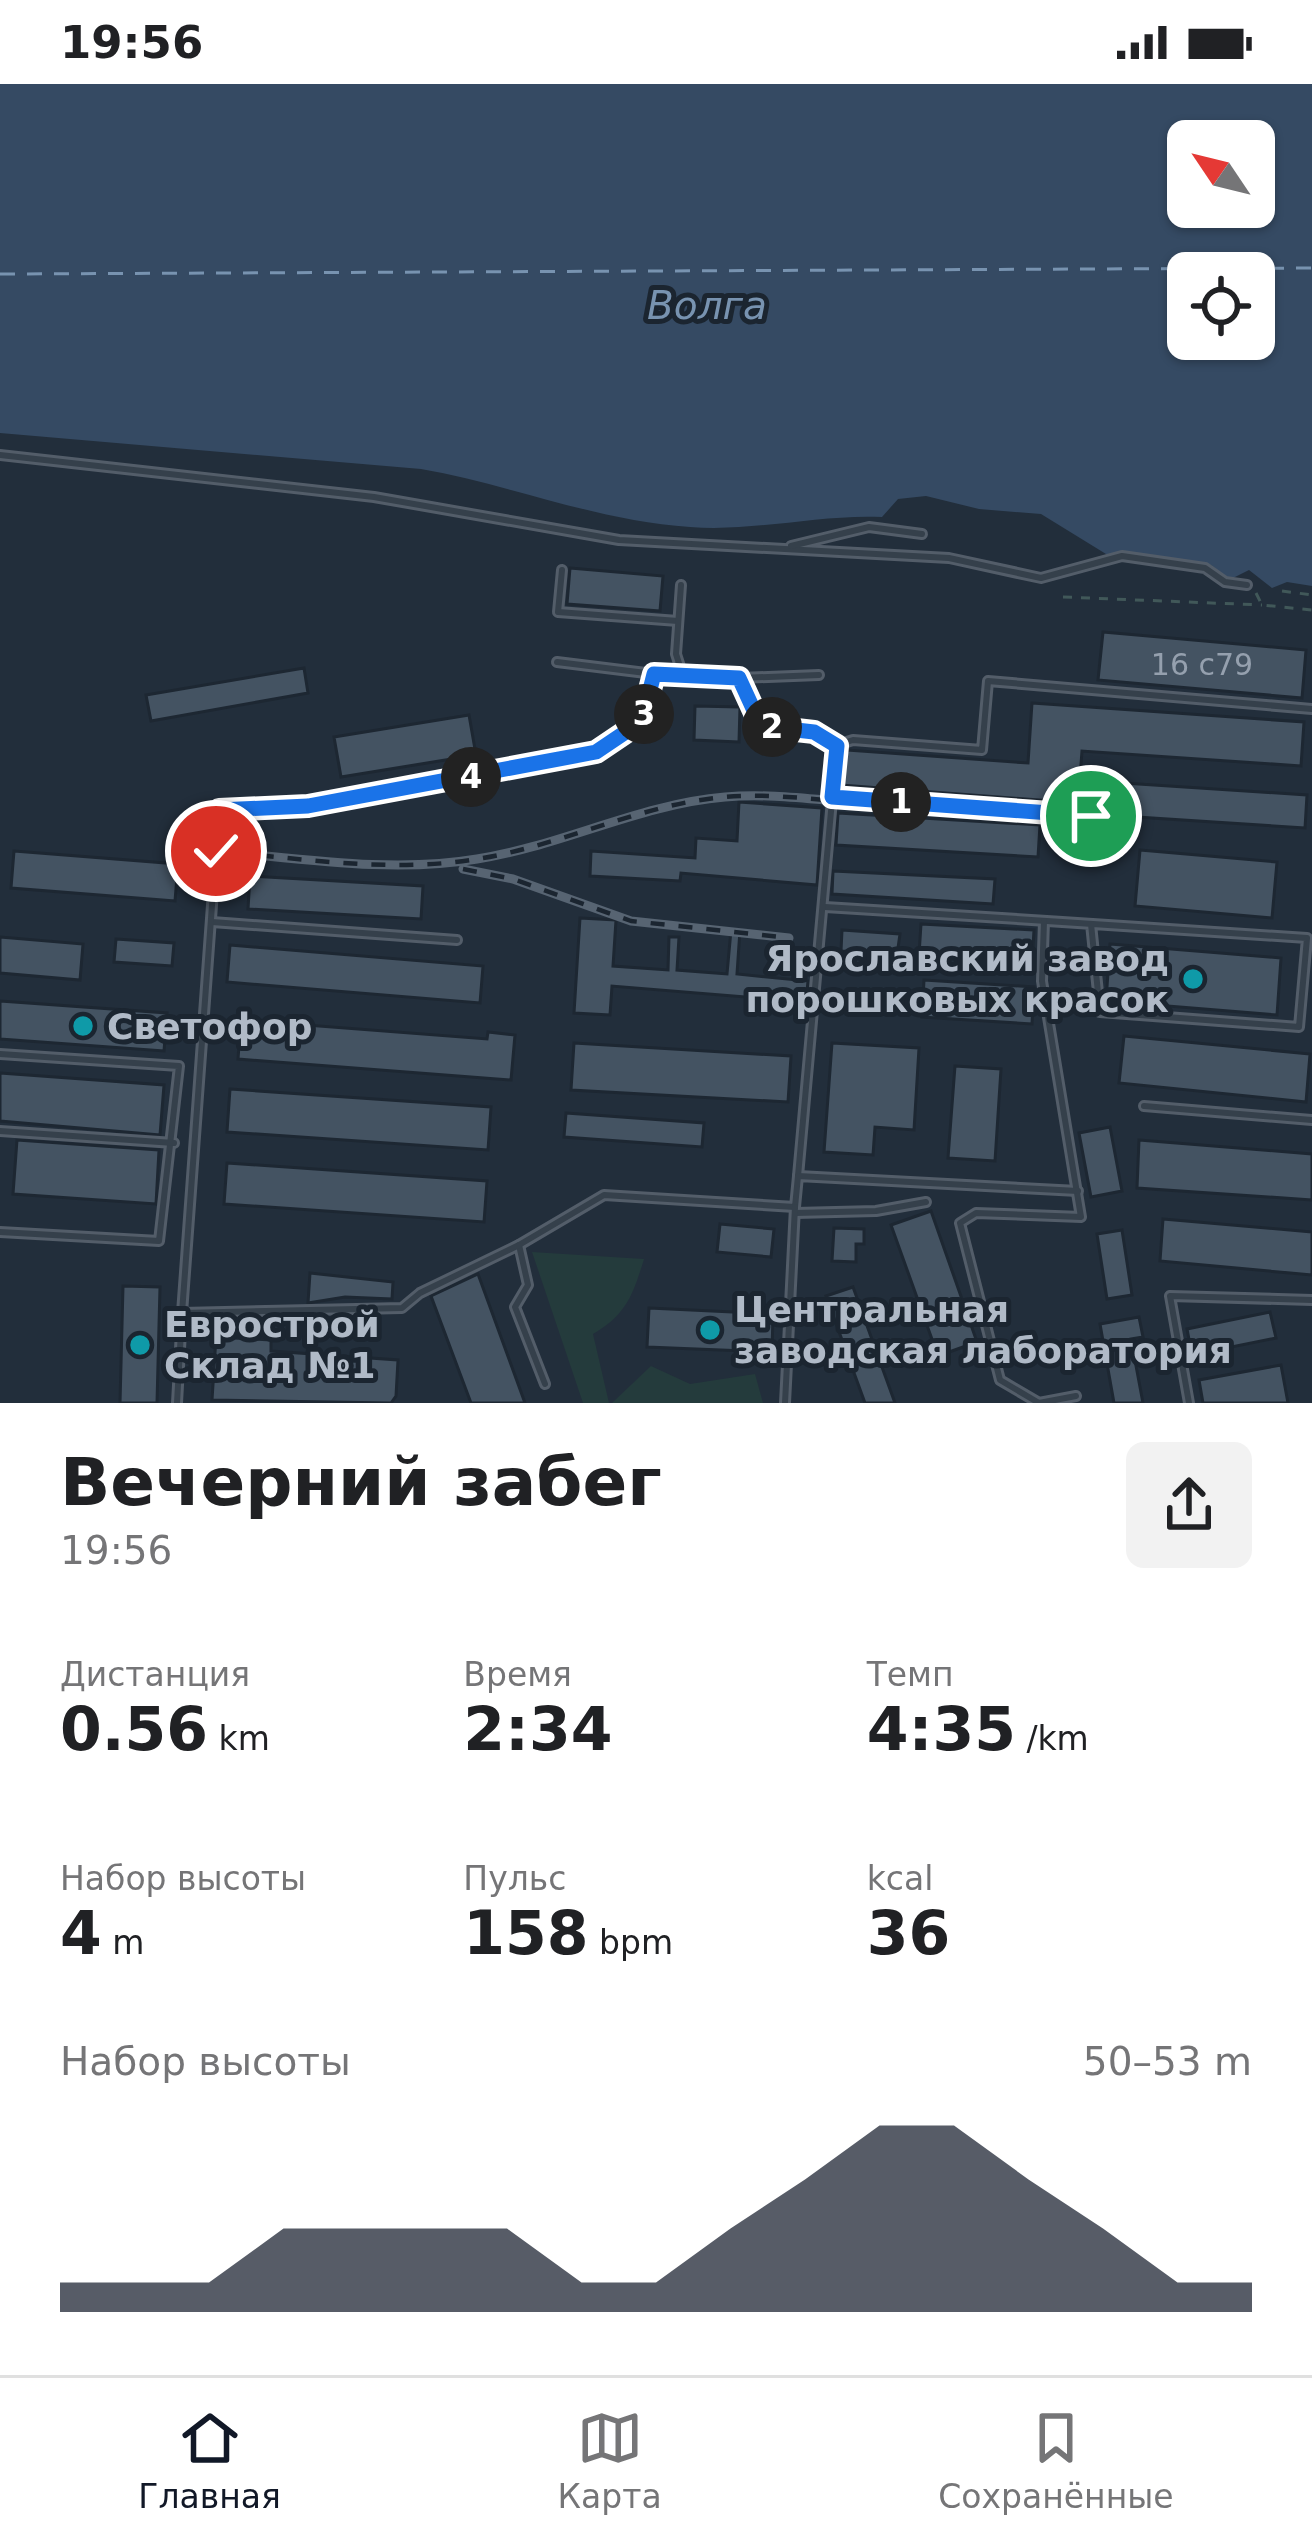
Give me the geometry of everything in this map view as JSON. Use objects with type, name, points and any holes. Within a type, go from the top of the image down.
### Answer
[{"type":"lane","points":[[0,454],[374,497],[619,540],[949,558],[1040,578],[1122,556],[1205,568],[1226,582],[1247,585]]},
{"type":"lane","points":[[782,549],[869,527],[922,534]]},
{"type":"lane","points":[[562,570],[558,612],[678,621]]},
{"type":"lane","points":[[681,585],[676,654],[683,676]]},
{"type":"lane","points":[[557,662],[683,676],[819,675]]},
{"type":"lane","points":[[177,1403],[219,810],[308,806],[596,752],[642,721],[654,674]]},
{"type":"lane","points":[[739,678],[761,726],[814,732],[837,746]]},
{"type":"lane","points":[[837,746],[853,740],[982,750],[988,681],[1312,709]]},
{"type":"lane","points":[[784,1403],[795,1210],[837,746]]},
{"type":"lane","points":[[832,797],[1091,816]]},
{"type":"lane","points":[[824,907],[1091,924],[1307,938],[1299,1027],[1100,1012],[1091,924]]},
{"type":"lane","points":[[1044,921],[1042,982],[1081,1216],[976,1213],[960,1223],[1000,1380],[1039,1402],[1076,1396]]},
{"type":"lane","points":[[212,922],[457,940]]},
{"type":"lane","points":[[0,1054],[179,1066],[174,1143],[159,1241],[0,1232]]},
{"type":"lane","points":[[1144,1106],[1312,1120]]},
{"type":"lane","points":[[0,1131],[174,1143]]},
{"type":"lane","points":[[798,1176],[1078,1191]]},
{"type":"lane","points":[[182,1313],[402,1308],[420,1293],[519,1245],[604,1195],[795,1210],[876,1211],[926,1202]]},
{"type":"lane","points":[[519,1245],[528,1286],[515,1307],[545,1384]]},
{"type":"lane","points":[[1190,1403],[1170,1295],[1312,1300]]},
{"type":"path","points":[[1247,585],[1262,605]]},
{"type":"path","points":[[1282,591],[1312,595]]},
{"type":"path","points":[[1063,597],[1312,610]]},
{"type":"green space","points":[[532,1252],[644,1259],[627,1303],[593,1334],[609,1403],[583,1403]]},
{"type":"green space","points":[[651,1366],[690,1384],[755,1374],[763,1403],[612,1403]]},
{"type":"water","name":"Волга","points":[[0,84],[1312,84],[1312,586],[1287,582],[1272,588],[1249,570],[1229,580],[1211,565],[1106,554],[1041,514],[979,509],[926,496],[898,499],[882,517],[690,527],[622,518],[421,469],[0,433]]},
{"type":"building","points":[[570,568],[663,576],[660,611],[567,604]]},
{"type":"building","points":[[1103,632],[1306,650],[1302,698],[1098,680]]},
{"type":"building","points":[[304,668],[308,693],[151,721],[146,695]]},
{"type":"building","points":[[1032,703],[1304,722],[1301,766],[1082,751],[1078,803],[841,785],[847,750],[1028,763]]},
{"type":"building","points":[[695,706],[740,707],[739,742],[694,740]]},
{"type":"building","points":[[469,715],[476,755],[341,777],[334,737]]},
{"type":"building","points":[[1108,782],[1307,795],[1305,828],[1106,815]]},
{"type":"building","points":[[739,802],[822,808],[817,885],[681,873],[680,881],[590,876],[591,851],[695,858],[696,838],[737,841]]},
{"type":"building","points":[[838,813],[1040,825],[1038,857],[836,845]]},
{"type":"building","points":[[1140,850],[1277,862],[1272,918],[1135,906]]},
{"type":"building","points":[[14,851],[178,864],[175,901],[11,888]]},
{"type":"building","points":[[833,871],[995,879],[993,904],[832,894]]},
{"type":"building","points":[[250,876],[423,886],[421,919],[248,909]]},
{"type":"building","points":[[580,918],[616,920],[613,966],[668,970],[669,937],[679,937],[677,970],[727,974],[731,930],[740,930],[737,974],[808,981],[806,1002],[612,986],[610,1015],[574,1013]]},
{"type":"building","points":[[921,924],[1034,930],[1032,963],[919,955]]},
{"type":"building","points":[[842,930],[900,934],[897,955],[841,951]]},
{"type":"building","points":[[0,937],[83,944],[80,980],[0,973]]},
{"type":"building","points":[[116,939],[174,943],[172,966],[114,962]]},
{"type":"building","name":"Ярославский завод порошковых красок","points":[[1110,944],[1281,958],[1277,1015],[1106,1001]]},
{"type":"building","points":[[230,945],[483,966],[480,1003],[227,982]]},
{"type":"building","points":[[924,980],[1034,987],[1032,1024],[922,1017]]},
{"type":"building","name":"Светофор","points":[[0,1001],[167,1013],[164,1051],[0,1039]]},
{"type":"building","points":[[241,1020],[487,1039],[488,1032],[515,1035],[511,1080],[238,1059]]},
{"type":"building","points":[[1124,1036],[1310,1054],[1306,1102],[1119,1083]]},
{"type":"building","points":[[574,1043],[791,1056],[788,1102],[571,1090]]},
{"type":"building","points":[[832,1043],[919,1048],[914,1130],[875,1127],[873,1155],[824,1152]]},
{"type":"building","points":[[955,1066],[1001,1069],[995,1161],[948,1158]]},
{"type":"building","points":[[0,1073],[164,1085],[160,1135],[0,1121]]},
{"type":"building","points":[[230,1089],[491,1107],[488,1150],[227,1132]]},
{"type":"building","points":[[566,1113],[704,1123],[702,1147],[564,1137]]},
{"type":"building","points":[[1110,1127],[1122,1191],[1091,1197],[1079,1133]]},
{"type":"building","points":[[17,1140],[159,1150],[156,1204],[13,1194]]},
{"type":"building","points":[[1139,1140],[1312,1154],[1312,1200],[1137,1188]]},
{"type":"building","points":[[227,1163],[487,1181],[484,1222],[224,1204]]},
{"type":"building","points":[[931,1211],[977,1342],[938,1356],[891,1225]]},
{"type":"building","points":[[1163,1219],[1312,1232],[1312,1275],[1160,1261]]},
{"type":"building","points":[[720,1224],[774,1229],[771,1257],[717,1252]]},
{"type":"building","points":[[834,1228],[864,1229],[864,1244],[856,1244],[856,1262],[832,1261]]},
{"type":"building","points":[[1122,1230],[1132,1295],[1107,1299],[1097,1234]]},
{"type":"building","points":[[310,1273],[393,1282],[392,1299],[345,1297],[308,1303]]},
{"type":"building","points":[[478,1274],[525,1403],[471,1403],[431,1296]]},
{"type":"building","name":"Еврострой Склад №1","points":[[123,1286],[160,1287],[157,1403],[120,1403]]},
{"type":"building","points":[[853,1287],[895,1403],[865,1403],[826,1296]]},
{"type":"building","name":"Центральная заводская лаборатория","points":[[649,1308],[773,1314],[772,1352],[647,1347]]},
{"type":"building","points":[[1270,1312],[1276,1338],[1192,1355],[1187,1329]]},
{"type":"building","points":[[1139,1317],[1143,1337],[1131,1339],[1143,1403],[1114,1403],[1100,1324]]},
{"type":"building","points":[[216,1337],[271,1340],[271,1351],[398,1360],[396,1396],[391,1403],[212,1400]]},
{"type":"building","points":[[1281,1365],[1288,1403],[1203,1403],[1199,1380]]},
{"type":"ferry route","points":[[0,274],[1312,268]]},
{"type":"railway","points":[[204,850],[340,863],[443,863],[508,853],[693,801],[750,796],[825,800]]},
{"type":"railway","points":[[463,869],[513,879],[631,921],[789,938]]},
{"type":"place","name":"Ярославский завод порошковых красок","points":[[1193,979]]},
{"type":"place","name":"Светофор","points":[[83,1026]]},
{"type":"place","name":"Центральная заводская лаборатория","points":[[710,1330]]},
{"type":"place","name":"Еврострой Склад №1","points":[[140,1345]]},
{"type":"route","points":[[216,851],[219,810],[308,806],[596,752],[642,721],[654,674],[739,678],[761,726],[814,732],[837,746],[832,797],[1091,816]]}]
